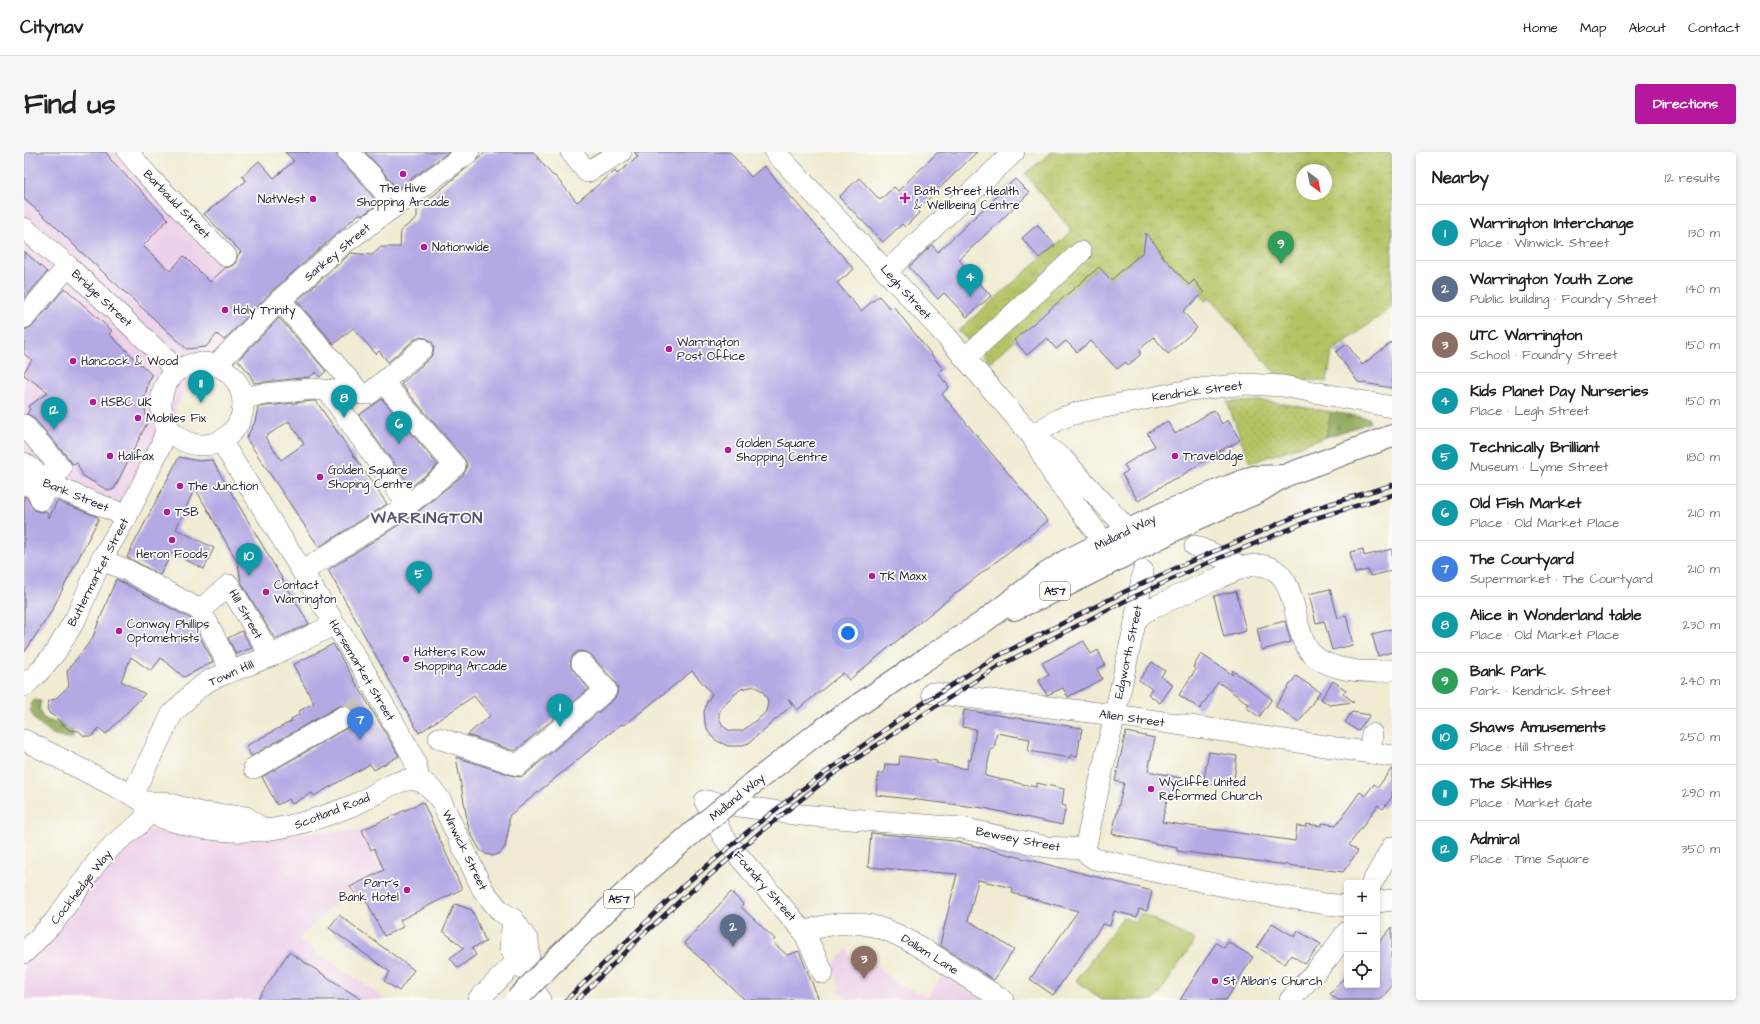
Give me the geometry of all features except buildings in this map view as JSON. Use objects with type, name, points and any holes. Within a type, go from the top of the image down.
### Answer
[{"type":"highway","name":"Midland Way","points":[[982,623],[1057,590],[1194,520],[1258,492],[1284,476],[1392,436]]},
{"type":"highway","name":"Midland Way","points":[[515,1000],[644,874],[754,782],[819,732],[920,663],[982,623],[1066,561],[1166,512],[1254,477],[1284,476]]},
{"type":"street","name":"Barbauld Street","points":[[128,152],[149,177],[226,256]]},
{"type":"street","points":[[348,152],[380,186],[395,206]]},
{"type":"street","name":"Sankey Street","points":[[216,365],[280,300],[343,244],[436,178],[469,152]]},
{"type":"street","points":[[571,152],[587,172],[618,154]]},
{"type":"street","name":"Legh Street","points":[[775,152],[887,271],[1032,436],[1054,476],[1104,542],[1126,554]]},
{"type":"street","points":[[887,271],[1018,155]]},
{"type":"street","name":"Bridge Street","points":[[24,228],[68,266],[166,359],[174,373]]},
{"type":"street","points":[[965,358],[1081,252]]},
{"type":"street","points":[[24,318],[68,266]]},
{"type":"street","points":[[280,300],[361,394]]},
{"type":"street","points":[[244,399],[257,395],[312,389],[370,394],[422,349]]},
{"type":"street","points":[[205,362],[227,370],[241,389],[244,399],[241,419],[236,428],[221,441],[209,445],[197,445],[185,442],[175,436],[167,427],[161,410],[162,393],[166,382],[174,373],[183,367],[194,363],[205,362]]},
{"type":"street","points":[[303,571],[408,505],[455,466],[383,382]]},
{"type":"street","name":"Kendrick Street","points":[[1032,436],[1059,419],[1080,412],[1190,390],[1246,384],[1283,386],[1386,407]]},
{"type":"street","points":[[328,390],[408,505]]},
{"type":"street","points":[[24,426],[61,468],[41,500],[35,487],[24,484]]},
{"type":"street","name":"Buttermarket Street","points":[[24,686],[55,654],[76,618],[101,560],[127,516],[161,445],[167,427]]},
{"type":"street","name":"Legh Street","points":[[1032,436],[1062,458],[1128,530]]},
{"type":"street","name":"Horsemarket Street","points":[[221,441],[335,624],[373,699],[411,753],[416,765],[419,780]]},
{"type":"street","points":[[24,463],[51,484]]},
{"type":"street","name":"Bank Street","points":[[24,476],[51,484],[127,516]]},
{"type":"street","points":[[1126,554],[1128,530]]},
{"type":"street","points":[[1195,546],[1242,567]]},
{"type":"street","points":[[101,560],[126,570],[200,610],[231,671]]},
{"type":"street","points":[[1135,620],[1152,608],[1242,567],[1254,565],[1268,567],[1282,576],[1290,590],[1302,638],[1308,650],[1319,660],[1330,665],[1343,668],[1376,672],[1392,670]]},
{"type":"street","name":"Edgworth Street","points":[[1085,849],[1135,620],[1143,571]]},
{"type":"street","name":"Hill Street","points":[[200,610],[229,585],[276,654]]},
{"type":"street","name":"Town Hill","points":[[138,798],[172,714],[198,688],[212,679],[276,654],[335,624]]},
{"type":"street","points":[[439,738],[518,765],[606,690],[582,663]]},
{"type":"street","name":"Allen Street","points":[[932,693],[1114,714],[1335,748],[1371,743],[1392,756]]},
{"type":"street","points":[[254,768],[343,717]]},
{"type":"street","name":"Scotland Road","points":[[24,740],[138,798],[157,815],[191,826],[240,832],[286,828],[344,809],[400,782],[406,780],[419,780]]},
{"type":"street","name":"Winwick Street","points":[[419,780],[433,790],[441,801],[483,890],[500,911],[513,919],[510,947],[540,1000]]},
{"type":"street","name":"Cockhedge Way","points":[[24,953],[54,922],[98,861],[113,845],[146,817],[147,810],[138,798]]},
{"type":"street","name":"Bewsey Street","points":[[705,801],[801,815],[962,828],[1048,847],[1085,849]]},
{"type":"street","name":"Foundry Street","points":[[705,801],[723,836],[750,870],[792,916],[804,932],[823,973]]},
{"type":"street","points":[[1374,880],[1392,847]]},
{"type":"street","points":[[1085,849],[1086,854],[1095,859],[1234,888],[1325,904],[1344,906]]},
{"type":"street","points":[[1380,902],[1392,900]]},
{"type":"street","name":"Dallam Lane","points":[[804,932],[833,924],[856,922],[879,927],[908,939],[1003,1000]]},
{"type":"street","points":[[1295,998],[1344,936]]},
{"type":"street","points":[[478,1000],[522,966]]},
{"type":"shaded area","points":[[24,152],[115,152],[215,259],[270,314],[187,387],[125,510],[61,479],[24,545]]},
{"type":"shaded area","points":[[191,830],[259,836],[362,830],[381,872],[354,884],[299,939],[387,1000],[24,1000],[24,949],[138,831]]},
{"type":"shaded area","points":[[848,949],[853,964],[858,963],[860,970],[873,967],[872,962],[896,984],[929,996],[943,974],[982,1000],[848,1000],[838,991],[840,989],[833,964]]},
{"type":"green space","points":[[1052,152],[1392,152],[1392,307],[1332,352],[1327,382],[1277,375],[1209,298],[1205,301],[1201,295],[1204,292],[1194,281],[1189,285],[1166,260],[1150,239],[1147,239],[1144,244],[1148,248],[1111,280],[1099,267],[990,362],[958,331],[1072,231],[1025,174]]},
{"type":"green space","points":[[1266,401],[1331,412],[1326,437],[1250,463],[1227,402]]},
{"type":"green space","points":[[1331,412],[1370,418],[1369,423],[1326,437]]},
{"type":"green space","points":[[35,700],[41,701],[40,710],[43,717],[50,721],[60,721],[69,730],[73,730],[73,738],[58,737],[46,730],[36,720],[30,709],[31,703]]},
{"type":"green space","points":[[1141,913],[1195,940],[1155,1000],[1102,1000],[1076,980],[1123,917],[1135,923]]},
{"type":"tunnel","points":[[343,717],[368,702]]},
{"type":"railway","points":[[566,1000],[682,887],[752,828],[801,790],[908,713],[994,658],[1126,591],[1187,563],[1313,509],[1392,485]]},
{"type":"railway","points":[[577,1000],[681,900],[764,829],[832,775],[999,666],[1125,601],[1198,567],[1316,518],[1392,495]]},
{"type":"place","name":"The Hive Shopping Arcade","points":[[403,174]]},
{"type":"place","name":"Bath Street Health & Wellbeing Centre","points":[[905,198]]},
{"type":"place","name":"NatWest","points":[[313,199]]},
{"type":"place","name":"Nationwide","points":[[424,247]]},
{"type":"place","name":"Bank Park","points":[[1281,264]]},
{"type":"place","name":"Kids Planet Day Nurseries","points":[[970,297]]},
{"type":"place","name":"Holy Trinity","points":[[225,310]]},
{"type":"place","name":"Warrington Post Office","points":[[669,349]]},
{"type":"place","name":"Hancock & Wood","points":[[73,361]]},
{"type":"place","name":"HSBC UK","points":[[93,402]]},
{"type":"place","name":"The Skittles","points":[[201,403]]},
{"type":"place","name":"Mobiles Fix","points":[[138,418]]},
{"type":"place","name":"Alice in Wonderland table","points":[[344,418]]},
{"type":"place","name":"Admiral","points":[[54,430]]},
{"type":"place","name":"Old Fish Market","points":[[399,444]]},
{"type":"place","name":"Golden Square Shopping Centre","points":[[728,450]]},
{"type":"place","name":"Halifax","points":[[110,456]]},
{"type":"place","name":"Travelodge","points":[[1175,456]]},
{"type":"place","name":"Golden Square Shoping Centre","points":[[320,477]]},
{"type":"place","name":"The Junction","points":[[180,486]]},
{"type":"place","name":"TSB","points":[[167,512]]},
{"type":"place","name":"Heron Foods","points":[[172,540]]},
{"type":"place","name":"Shaws Amusements","points":[[249,576]]},
{"type":"place","name":"TK Maxx","points":[[872,576]]},
{"type":"place","name":"Contact Warrington","points":[[266,592]]},
{"type":"place","name":"Technically Brilliant","points":[[419,594]]},
{"type":"place","name":"Conway Phillips Optometrists","points":[[119,631]]},
{"type":"place","name":"Hatters Row Shopping Arcade","points":[[406,659]]},
{"type":"place","name":"Warrington Interchange","points":[[560,727]]},
{"type":"place","name":"The Courtyard","points":[[360,740]]},
{"type":"place","name":"Wycliffe United Reformed Church","points":[[1151,789]]},
{"type":"place","name":"Parr's Bank Hotel","points":[[407,890]]},
{"type":"place","name":"Warrington Youth Zone","points":[[733,947]]},
{"type":"place","name":"UTC Warrington","points":[[864,979]]},
{"type":"place","name":"St Alban's Church","points":[[1215,981]]},
{"type":"district","name":"WARRINGTON","points":[[427,517]]}]
